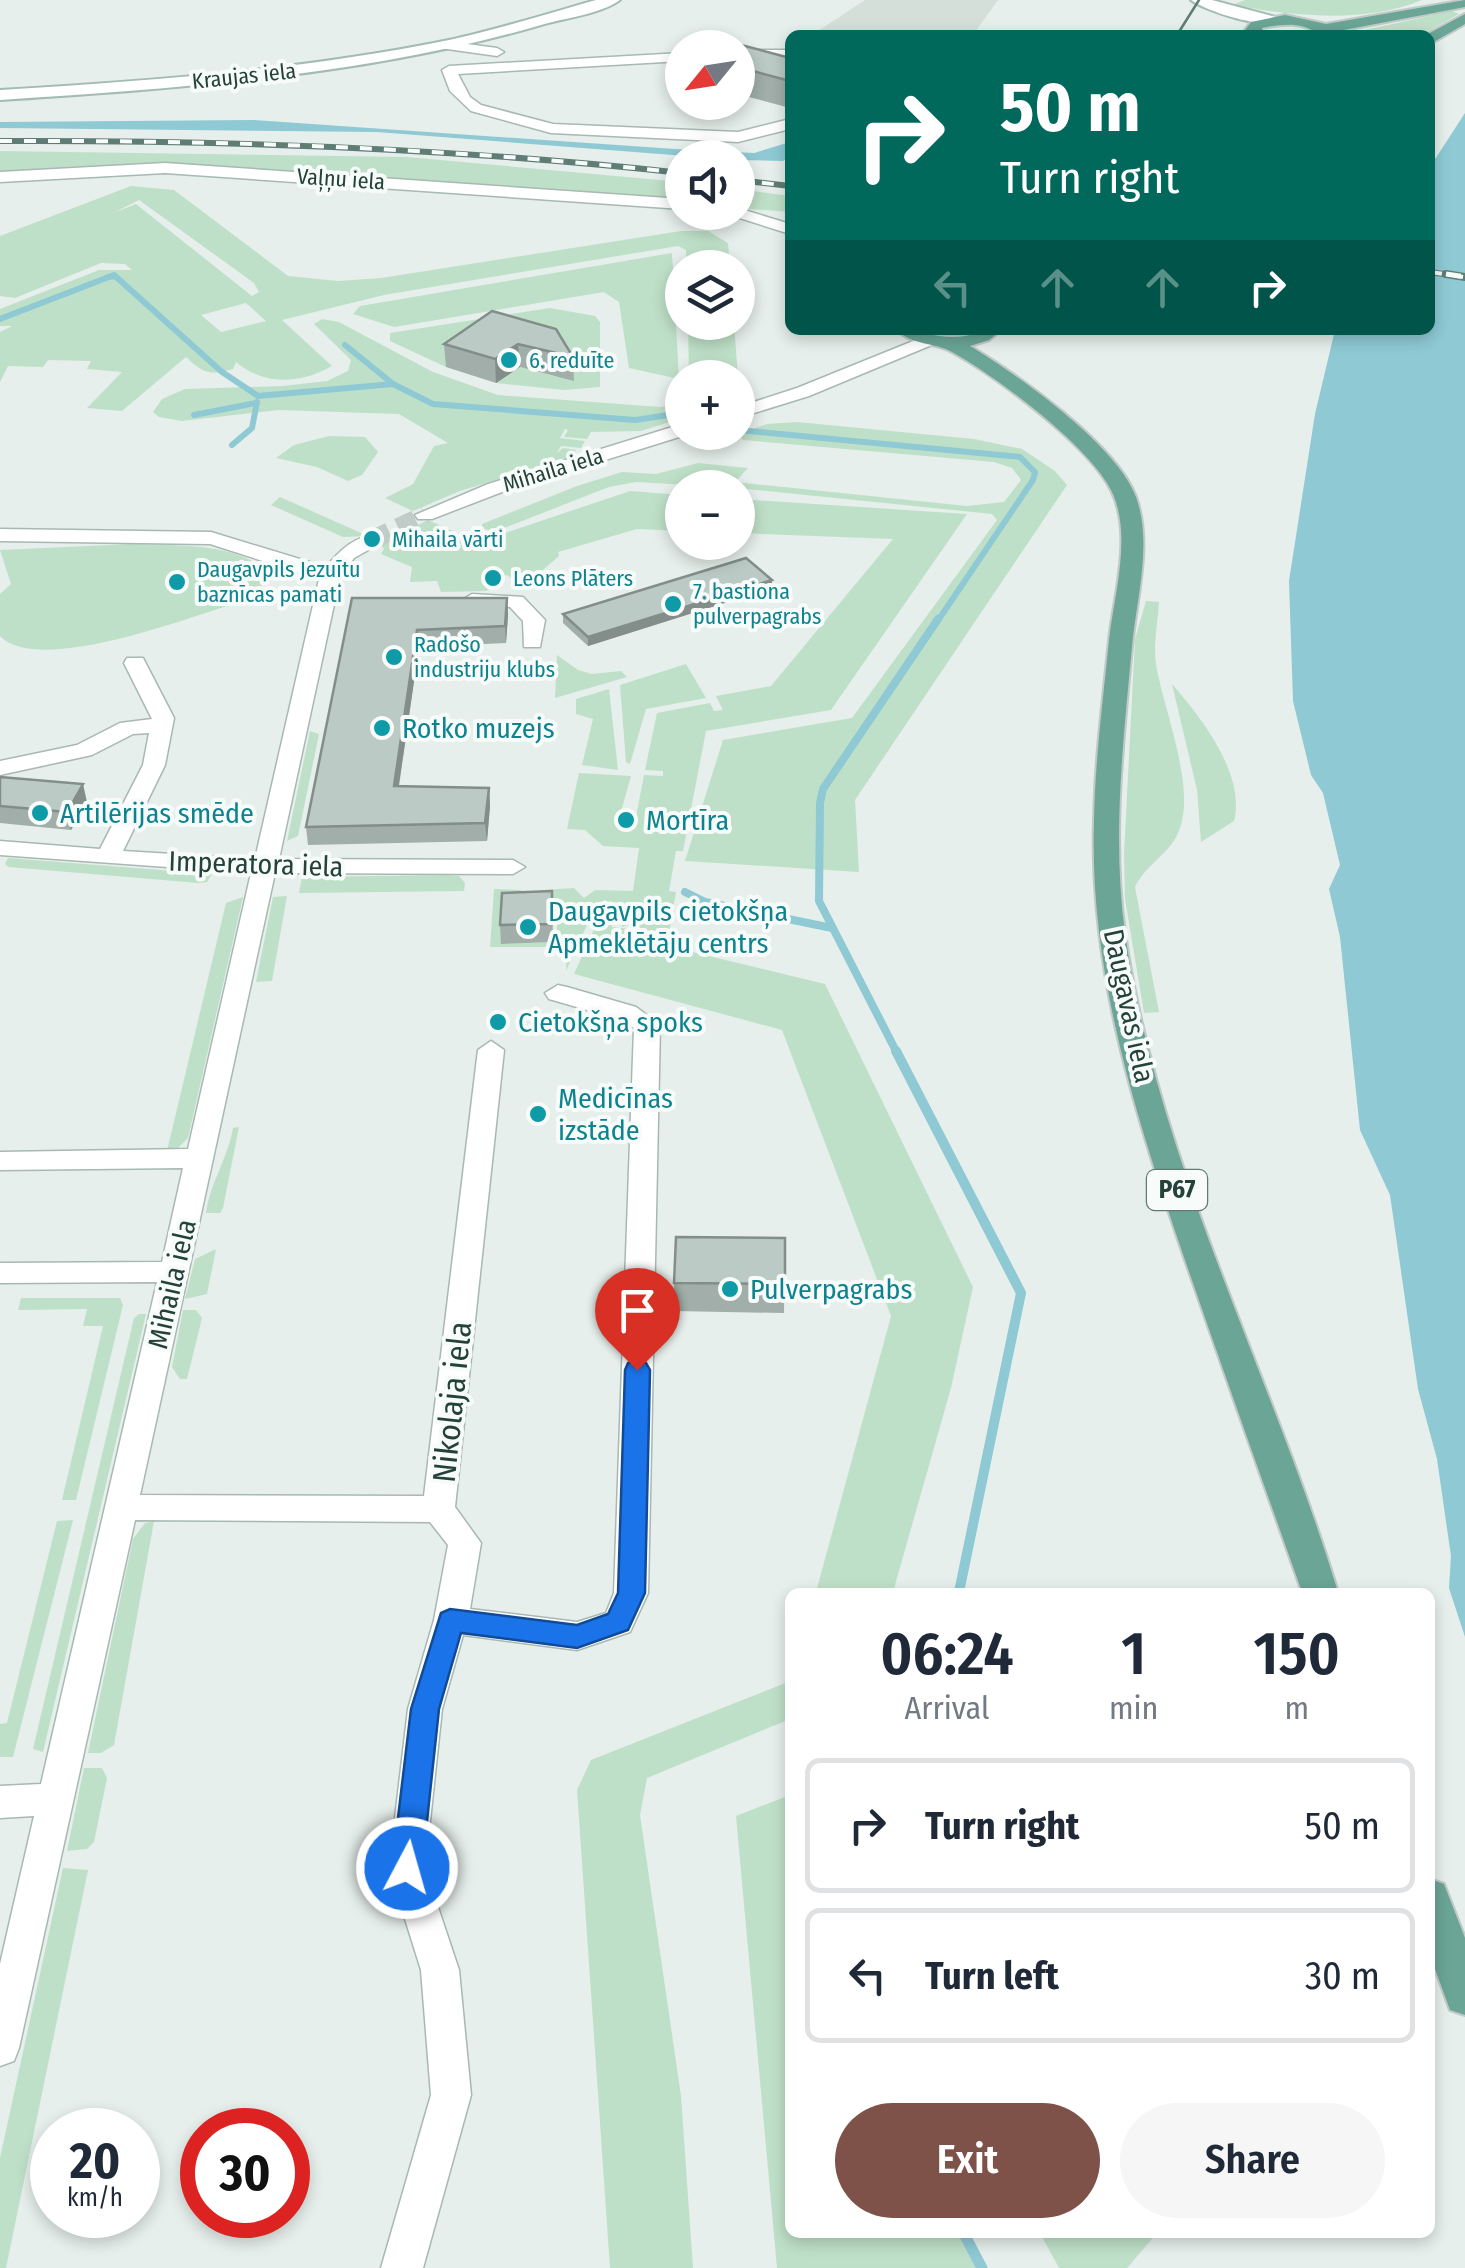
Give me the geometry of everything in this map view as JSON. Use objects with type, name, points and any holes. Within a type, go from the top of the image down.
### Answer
[{"type":"main road","points":[[1336,30],[1465,3]]},
{"type":"main road","points":[[1435,36],[1465,18]]},
{"type":"main road","points":[[1257,30],[1276,20],[1304,21],[1322,30]]},
{"type":"main road","name":"P67","points":[[921,335],[938,341],[978,335]]},
{"type":"main road","name":"Daugavas iela","points":[[986,335],[1056,420]]},
{"type":"main road","name":"Daugavas iela","points":[[938,341],[973,356],[1056,420],[1110,471],[1122,488],[1129,510],[1106,832],[1111,930],[1130,1033],[1163,1150],[1319,1588]]},
{"type":"main road","points":[[1435,1911],[1465,1996]]},
{"type":"street","name":"Kraujas iela","points":[[0,96],[246,77],[445,45],[613,0]]},
{"type":"street","points":[[1183,0],[1253,30]]},
{"type":"street","points":[[1198,0],[1241,15],[1276,20]]},
{"type":"street","points":[[506,30],[513,54],[506,60]]},
{"type":"street","points":[[486,35],[506,60]]},
{"type":"street","points":[[445,45],[506,60]]},
{"type":"street","points":[[755,54],[785,54]]},
{"type":"street","points":[[665,57],[506,60],[449,70],[456,94],[464,103],[551,128],[738,136],[785,125]]},
{"type":"street","name":"Vaļņu iela","points":[[0,177],[178,168],[665,203]]},
{"type":"street","points":[[755,218],[785,227]]},
{"type":"street","points":[[755,221],[785,236]]},
{"type":"street","points":[[820,384],[899,335]]},
{"type":"street","points":[[755,408],[938,341]]},
{"type":"street","name":"Mihaila iela","points":[[425,515],[495,488],[665,435]]},
{"type":"street","points":[[0,535],[210,538],[280,557],[330,576],[347,554],[372,540]]},
{"type":"street","name":"Mihaila iela","points":[[0,2048],[330,576]]},
{"type":"street","points":[[326,600],[354,600]]},
{"type":"street","points":[[444,600],[516,601],[534,620],[532,642]]},
{"type":"street","points":[[108,857],[154,765],[163,718],[135,663]]},
{"type":"street","points":[[0,768],[84,750],[128,728],[162,725]]},
{"type":"street","name":"Imperatora iela","points":[[0,848],[264,868],[512,867]]},
{"type":"street","points":[[450,1620],[577,1636],[618,1622],[632,1593],[647,1025],[627,1013],[558,993]]},
{"type":"street","name":"Nikolaja iela","points":[[402,2268],[451,2095],[440,1970],[407,1868],[425,1709],[450,1620],[465,1543],[439,1510],[491,1050]]},
{"type":"street","points":[[0,1161],[202,1158]]},
{"type":"street","points":[[0,1273],[174,1272]]},
{"type":"street","points":[[121,1507],[439,1510]]},
{"type":"street","points":[[0,1802],[56,1799]]},
{"type":"shaded area","points":[[865,0],[998,0],[977,30],[820,30]]},
{"type":"green space","points":[[1245,0],[1422,0],[1400,8],[1328,16],[1232,5]]},
{"type":"green space","points":[[1452,11],[1459,14],[1431,30],[1365,30]]},
{"type":"green space","points":[[0,151],[407,157],[665,180],[665,199],[193,166],[0,173]]},
{"type":"green space","points":[[131,186],[174,190],[288,276],[338,281],[381,278],[681,231],[708,231],[728,243],[729,250],[686,250],[678,246],[384,295],[282,320],[332,366],[308,376],[283,380],[258,375],[236,362],[233,369],[202,370],[186,357],[122,411],[87,408],[122,372],[87,369],[91,361],[48,360],[43,367],[8,366],[0,382],[0,332],[12,326],[0,326],[0,309],[99,270],[132,270],[125,264],[101,263],[15,298],[0,296],[0,236]],"holes":[[[139,200],[254,283],[259,292],[252,296],[136,204],[113,213]],[[246,303],[266,321],[221,332],[201,315]]]},
{"type":"green space","points":[[755,191],[785,195],[785,212],[755,209]]},
{"type":"green space","points":[[665,254],[665,340],[677,340],[678,360],[665,360],[665,376],[629,368],[619,302],[604,292],[394,327],[353,314],[360,306]]},
{"type":"green space","points":[[550,308],[595,316],[600,322],[600,387],[564,390],[496,383],[520,367],[558,377],[467,333],[447,341],[474,347],[446,367],[390,341],[390,333]]},
{"type":"green space","points":[[322,319],[339,322],[433,372],[498,395],[665,406],[665,423],[641,431],[591,432],[587,439],[564,437],[568,430],[565,429],[560,438],[585,441],[581,448],[561,446],[557,453],[563,448],[576,450],[572,456],[460,491],[413,511],[385,498],[413,484],[434,446],[448,443],[399,414],[279,410],[182,421],[153,412],[162,399],[185,389],[283,386],[327,381],[348,371],[351,360],[314,324]]},
{"type":"green space","points":[[688,340],[735,340],[737,360],[689,360]]},
{"type":"green space","points":[[797,422],[974,439],[1022,449],[1055,471],[1067,485],[855,800],[859,872],[685,861],[723,740],[852,718],[997,520],[992,514],[755,490],[755,484],[967,506],[1004,502],[1021,480],[1012,468],[994,462],[755,441],[755,428]]},
{"type":"green space","points":[[329,436],[365,437],[378,452],[362,475],[348,481],[317,467],[276,458],[294,445]]},
{"type":"green space","points":[[698,463],[746,470],[671,470]]},
{"type":"green space","points":[[622,472],[665,472],[665,484],[636,482],[609,487],[494,532],[482,528],[482,524],[577,486]]},
{"type":"green space","points":[[630,491],[665,494],[665,530],[637,529],[558,552],[559,556],[523,587],[507,575],[485,582],[491,588],[486,591],[441,592],[437,581],[410,582],[412,567],[381,554],[384,549],[380,544],[428,520],[478,542]]},
{"type":"green space","points":[[280,497],[368,536],[343,537],[271,505]]},
{"type":"green space","points":[[755,500],[967,514],[831,710],[706,731],[683,851],[676,851],[669,891],[676,892],[667,946],[825,984],[973,1287],[951,1388],[894,1588],[817,1588],[891,1316],[782,1030],[574,974],[602,911],[609,909],[612,927],[640,930],[635,904],[636,922],[622,927],[618,907],[611,901],[596,905],[566,971],[567,947],[490,947],[494,889],[521,890],[521,911],[502,944],[557,942],[557,909],[542,908],[542,890],[574,888],[584,898],[595,890],[633,891],[639,848],[603,846],[585,830],[567,829],[579,773],[631,776],[619,819],[625,824],[635,822],[644,775],[663,776],[663,771],[645,770],[657,713],[710,703],[714,711],[723,710],[716,696],[771,686],[893,539],[755,534]]},
{"type":"green space","points":[[132,544],[220,550],[253,561],[268,570],[269,577],[254,595],[237,603],[115,640],[46,650],[19,647],[0,636],[0,594],[11,584],[0,550]]},
{"type":"green space","points":[[1146,601],[1159,602],[1156,664],[1184,795],[1178,833],[1135,887],[1159,1012],[1144,1013],[1125,899],[1124,854],[1135,639]]},
{"type":"green space","points":[[557,655],[578,670],[592,674],[621,671],[627,677],[555,698]]},
{"type":"green space","points":[[686,664],[706,698],[646,709],[630,764],[626,762],[620,685]]},
{"type":"green space","points":[[1172,684],[1208,730],[1233,785],[1234,821],[1201,842],[1197,790]]},
{"type":"green space","points":[[609,689],[618,770],[582,765],[593,719],[576,714],[576,699]]},
{"type":"green space","points":[[310,731],[319,734],[298,836],[287,841]]},
{"type":"green space","points":[[8,858],[212,874],[207,882],[198,883],[9,867],[5,864]]},
{"type":"green space","points":[[459,876],[465,883],[464,891],[299,893],[302,877]]},
{"type":"green space","points":[[287,896],[272,981],[256,982],[273,897]]},
{"type":"green space","points":[[243,897],[188,1138],[176,1150],[167,1151],[226,903]]},
{"type":"green space","points":[[239,1127],[223,1208],[220,1213],[206,1213],[233,1128]]},
{"type":"green space","points":[[216,1249],[207,1294],[185,1299],[195,1259]]},
{"type":"green space","points":[[21,1298],[120,1298],[123,1305],[76,1500],[62,1500],[103,1326],[83,1326],[87,1309],[18,1310]]},
{"type":"green space","points":[[183,1310],[196,1310],[202,1318],[187,1379],[180,1379],[172,1367]]},
{"type":"green space","points":[[146,1314],[43,1752],[33,1749],[134,1318]]},
{"type":"green space","points":[[73,1520],[13,1757],[0,1757],[0,1724],[7,1723],[57,1521]]},
{"type":"green space","points":[[154,1521],[114,1745],[101,1753],[88,1753],[133,1539],[145,1523]]},
{"type":"green space","points":[[785,1683],[785,1721],[647,1778],[640,1815],[681,2096],[693,2268],[610,2268],[577,1790],[591,1760]]},
{"type":"green space","points":[[84,1768],[102,1768],[107,1778],[94,1842],[87,1849],[67,1851]]},
{"type":"green space","points":[[785,1797],[785,2238],[966,2238],[982,2268],[777,2268],[736,1816]]},
{"type":"green space","points":[[63,1868],[88,1870],[39,2108],[30,2108],[30,2152],[6,2268],[0,2268],[0,2158]]},
{"type":"green space","points":[[1043,2238],[1153,2238],[1127,2268],[1059,2268]]},
{"type":"water","points":[[1465,113],[1465,1637],[1449,1588],[1451,1556],[1437,1459],[1418,1389],[1390,1195],[1360,1130],[1340,937],[1329,889],[1340,865],[1323,793],[1311,775],[1293,701],[1289,581],[1315,414],[1334,335],[1435,335],[1435,159]]},
{"type":"water","points":[[253,120],[665,148],[665,154],[377,132],[0,128],[0,122]]},
{"type":"water","points":[[785,144],[783,161],[755,160],[755,153]]},
{"type":"building","points":[[755,49],[785,57],[785,80],[755,72]]},
{"type":"building","points":[[492,311],[556,329],[573,357],[518,344],[495,359],[444,344]]},
{"type":"building","name":"7. bastiona pulverpagrabs","points":[[739,560],[748,560],[772,580],[588,637],[563,614]]},
{"type":"building","points":[[352,598],[507,598],[505,626],[417,630],[394,786],[489,788],[485,823],[306,827]]},
{"type":"building","points":[[0,777],[83,784],[67,812],[0,806]]},
{"type":"building","points":[[552,891],[552,924],[500,925],[502,893]]},
{"type":"building","points":[[676,1237],[785,1238],[785,1284],[674,1283]]},
{"type":"waterway","points":[[109,277],[114,275],[222,372],[258,396],[393,384]]},
{"type":"waterway","points":[[0,319],[109,277]]},
{"type":"waterway","points":[[109,277],[116,277]]},
{"type":"waterway","points":[[345,345],[393,384]]},
{"type":"waterway","points":[[393,384],[433,404],[635,420],[665,416]]},
{"type":"waterway","points":[[232,445],[252,428],[257,402]]},
{"type":"waterway","points":[[194,415],[256,403]]},
{"type":"waterway","points":[[755,432],[1020,457],[1035,472],[937,622]]},
{"type":"waterway","points":[[897,1053],[819,901],[820,803],[823,789],[938,619]]},
{"type":"waterway","points":[[685,892],[705,902],[832,928]]},
{"type":"waterway","points":[[896,1051],[1021,1293],[960,1588]]},
{"type":"waterway","points":[[966,2238],[982,2268]]},
{"type":"tunnel","points":[[372,540],[425,515]]},
{"type":"tram line","points":[[1180,30],[1199,0]]},
{"type":"railway","points":[[0,141],[341,147],[665,171]]},
{"type":"railway","points":[[755,182],[785,185]]},
{"type":"railway","points":[[1435,273],[1463,277]]},
{"type":"railway","points":[[1446,274],[1465,277]]},
{"type":"place","name":"6. reduīte","points":[[509,360]]},
{"type":"place","name":"Mihaila vārti","points":[[372,539]]},
{"type":"place","name":"Leons Plāters","points":[[493,578]]},
{"type":"place","name":"Daugavpils Jezuītu baznīcas pamati","points":[[177,582]]},
{"type":"place","name":"7. bastiona pulverpagrabs","points":[[673,604]]},
{"type":"place","name":"Radošo industriju klubs","points":[[394,657]]},
{"type":"place","name":"Rotko muzejs","points":[[382,728]]},
{"type":"place","name":"Artilērijas smēde","points":[[40,813]]},
{"type":"place","name":"Mortīra","points":[[626,820]]},
{"type":"place","name":"Daugavpils cietokšņa Apmeklētāju centrs","points":[[528,927]]},
{"type":"place","name":"Cietokšņa spoks","points":[[498,1022]]},
{"type":"place","name":"Medicīnas izstāde","points":[[538,1114]]},
{"type":"place","name":"Pulverpagrabs","points":[[730,1289]]},
{"type":"route","points":[[407,1868],[425,1709],[450,1620],[577,1636],[618,1622],[632,1593],[637,1370]]}]
